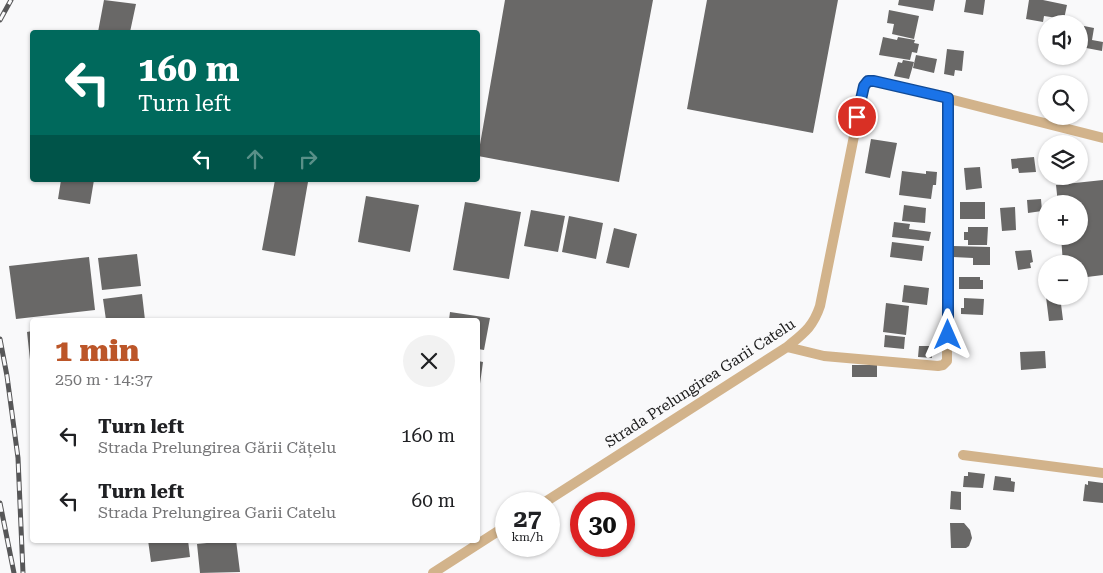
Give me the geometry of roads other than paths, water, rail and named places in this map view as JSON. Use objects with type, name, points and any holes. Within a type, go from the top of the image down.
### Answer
[{"type":"street","name":"Strada Prelungirea Garii Catelu","points":[[560,492],[787,347],[809,329],[815,320],[820,306],[864,86],[868,81],[948,98]]},
{"type":"street","points":[[787,347],[824,356],[938,366],[947,361],[948,98],[1103,138]]},
{"type":"street","points":[[963,455],[1103,473]]},
{"type":"street","points":[[480,543],[495,533]]},
{"type":"street","points":[[433,573],[480,543]]},
{"type":"railway","points":[[0,20],[11,0]]},
{"type":"railway","points":[[0,339],[18,458],[23,573]]},
{"type":"railway","points":[[0,503],[14,573]]}]
